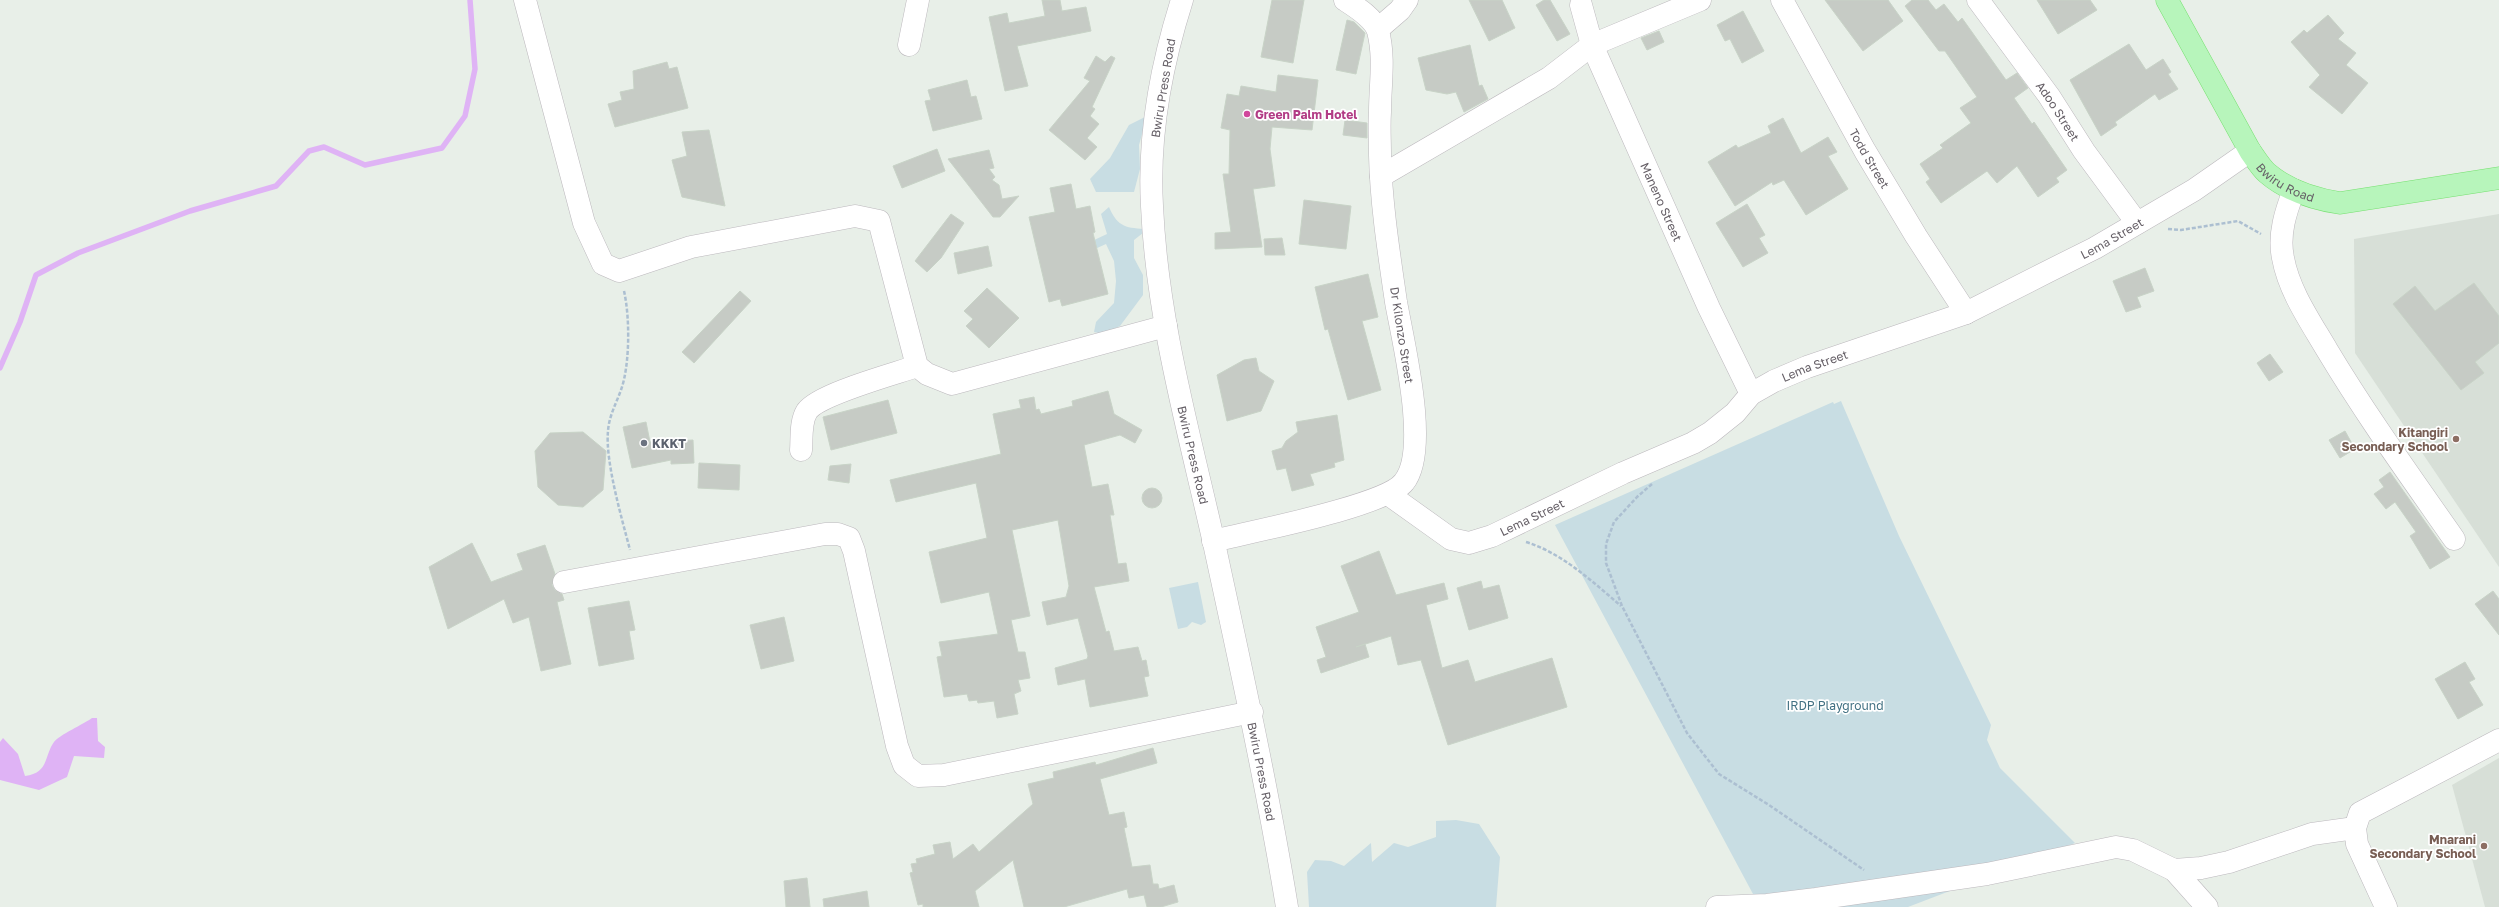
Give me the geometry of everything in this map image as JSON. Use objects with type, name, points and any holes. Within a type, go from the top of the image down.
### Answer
[{"type":"main road","name":"Bwiru Road","points":[[2167,0],[2250,151],[2267,173],[2294,190],[2316,199],[2340,203],[2499,178]]},
{"type":"street","points":[[525,0],[584,223],[603,264],[619,271],[691,247],[855,216],[879,221],[917,366],[926,374],[952,384],[1166,326]]},
{"type":"street","points":[[909,45],[918,0]]},
{"type":"street","name":"Bwiru Press Road","points":[[1182,0],[1168,45],[1156,115],[1151,204],[1156,262],[1166,326],[1182,409],[1252,712],[1287,907]]},
{"type":"street","points":[[1345,0],[1369,18],[1378,30],[1400,10],[1407,0]]},
{"type":"street","points":[[1381,176],[1549,78],[1592,45],[1618,36],[1700,0]]},
{"type":"street","name":"Todd Street","points":[[1782,0],[1865,151],[1916,236],[1966,313]]},
{"type":"street","name":"Adoo Street","points":[[1978,0],[2049,96],[2084,151],[2144,219]]},
{"type":"street","points":[[1580,3],[1595,27],[1618,36]]},
{"type":"street","name":"Maneno Street","points":[[1580,3],[1592,45],[1712,314],[1751,394]]},
{"type":"street","name":"Dr Kilonzo Street","points":[[1213,541],[1362,504],[1388,494],[1404,482],[1412,464],[1416,442],[1414,410],[1394,290],[1381,176],[1380,112],[1382,67],[1378,30]]},
{"type":"street","name":"Lema Street","points":[[1388,494],[1451,540],[1469,543],[1492,536],[1623,473],[1693,443],[1710,433],[1735,413],[1751,394],[1807,367],[1966,313],[2095,248],[2194,190],[2250,151]]},
{"type":"street","points":[[2294,190],[2284,216],[2281,241],[2283,257],[2300,305],[2370,420],[2454,539]]},
{"type":"street","points":[[802,450],[803,423],[807,412],[814,404],[845,391],[917,366]]},
{"type":"street","points":[[564,582],[825,534],[838,534],[849,538],[854,551],[897,746],[904,765],[918,776],[944,775],[1252,712]]},
{"type":"street","points":[[2386,907],[2357,844],[2355,828],[2360,813],[2499,740]]},
{"type":"street","points":[[2174,870],[2201,868],[2229,862],[2312,834],[2355,828]]},
{"type":"street","points":[[1717,907],[1809,900],[1987,874],[2116,847],[2133,850],[2174,870],[2207,907]]},
{"type":"path","points":[[2144,219],[2168,230],[2181,230],[2238,221],[2260,233],[2283,257]]},
{"type":"path","points":[[619,271],[625,297],[626,369],[621,390],[610,418],[608,432],[616,490],[634,568]]},
{"type":"path","points":[[1656,482],[1637,497],[1614,522],[1606,544],[1606,563],[1622,606],[1687,733],[1719,774],[1769,805],[1834,851],[1869,873]]},
{"type":"path","points":[[1492,536],[1534,544],[1580,572],[1622,606]]},
{"type":"shaded area","name":"Kitangiri Secondary School","points":[[2499,214],[2499,567],[2355,353],[2354,239]]},
{"type":"shaded area","points":[[92,718],[97,718],[98,741],[105,747],[104,758],[74,756],[67,777],[39,790],[0,780],[0,742],[3,738],[18,754],[25,776],[33,774],[42,768],[51,747],[57,739]]},
{"type":"shaded area","name":"Mnarani Secondary School","points":[[2499,758],[2499,907],[2485,907],[2452,785]]},
{"type":"green space","points":[[1147,116],[1139,145],[1140,169],[1134,192],[1096,192],[1090,179],[1110,158],[1129,125]]},
{"type":"green space","points":[[1109,207],[1112,214],[1124,226],[1148,229],[1134,240],[1134,258],[1143,275],[1143,295],[1120,326],[1103,334],[1094,332],[1096,322],[1114,303],[1116,281],[1114,261],[1106,244],[1075,258],[1090,242],[1107,234],[1101,214]]},
{"type":"green space","name":"IRDP Playground","points":[[1841,401],[1899,536],[1991,725],[1987,740],[2000,768],[2075,843],[1908,907],[1760,907],[1555,525],[1833,402],[1834,404]]},
{"type":"green space","points":[[1198,582],[1206,622],[1201,625],[1192,622],[1187,627],[1178,629],[1169,588]]},
{"type":"green space","points":[[1456,820],[1479,824],[1500,857],[1496,907],[1309,907],[1307,872],[1315,860],[1331,861],[1344,866],[1371,843],[1372,862],[1394,843],[1408,847],[1436,837],[1436,821]]},
{"type":"building","points":[[1042,0],[1060,0],[1062,11],[1086,7],[1091,31],[1017,46],[1028,86],[1005,91],[989,17],[1007,13],[1009,23],[1045,16]]},
{"type":"building","points":[[1272,0],[1304,0],[1293,63],[1261,57]]},
{"type":"building","points":[[1469,0],[1502,0],[1515,28],[1489,41]]},
{"type":"building","points":[[1544,0],[1550,0],[1570,34],[1557,41],[1536,5]]},
{"type":"building","points":[[1825,0],[1888,0],[1903,21],[1863,51]]},
{"type":"building","points":[[1912,0],[1928,0],[1936,10],[1944,4],[1958,22],[1962,18],[2006,80],[2017,73],[2028,88],[2014,98],[2032,124],[2034,122],[2067,170],[2056,178],[2059,182],[2038,197],[2017,166],[1997,183],[1987,171],[1941,203],[1926,182],[1930,179],[1920,164],[1943,148],[1940,145],[1971,123],[1960,108],[1977,97],[1945,51],[1939,51],[1905,6]]},
{"type":"building","points":[[2037,0],[2090,0],[2097,10],[2058,34]]},
{"type":"building","points":[[1743,11],[1764,51],[1742,63],[1730,39],[1725,41],[1717,25]]},
{"type":"building","points":[[2328,15],[2344,33],[2338,39],[2356,53],[2346,65],[2368,83],[2342,114],[2309,87],[2320,75],[2291,42],[2304,30],[2307,33]]},
{"type":"building","points":[[1347,20],[1354,22],[1365,33],[1356,74],[1336,70]]},
{"type":"building","points":[[1659,31],[1664,42],[1647,50],[1641,38]]},
{"type":"building","points":[[2129,44],[2146,70],[2163,59],[2171,72],[2168,74],[2178,89],[2159,100],[2155,94],[2115,122],[2117,125],[2101,136],[2070,80]]},
{"type":"building","points":[[1470,45],[1479,86],[1482,85],[1488,99],[1464,112],[1456,92],[1447,94],[1426,90],[1418,58]]},
{"type":"building","points":[[1096,56],[1105,62],[1111,56],[1115,58],[1092,107],[1095,109],[1090,116],[1099,124],[1087,138],[1097,147],[1085,160],[1049,130],[1090,81],[1084,78]]},
{"type":"building","points":[[667,62],[669,69],[677,67],[688,108],[615,127],[608,104],[622,100],[620,92],[634,89],[633,71]]},
{"type":"building","points":[[1278,75],[1318,80],[1312,130],[1272,127],[1270,149],[1275,186],[1253,189],[1262,247],[1215,249],[1215,233],[1231,232],[1223,174],[1229,174],[1230,130],[1221,128],[1227,94],[1239,96],[1241,86],[1276,92]]},
{"type":"building","points":[[967,80],[971,97],[976,96],[982,119],[933,131],[925,101],[931,100],[928,90]]},
{"type":"building","points":[[1783,118],[1801,153],[1828,137],[1837,152],[1828,156],[1848,189],[1806,215],[1784,180],[1773,185],[1772,182],[1735,206],[1708,162],[1736,145],[1738,148],[1771,133],[1768,126]]},
{"type":"building","points":[[1345,120],[1367,123],[1367,138],[1343,135]]},
{"type":"building","points":[[709,130],[725,206],[682,197],[672,160],[687,156],[682,132]]},
{"type":"building","points":[[937,149],[945,171],[902,188],[893,166]]},
{"type":"building","points":[[989,150],[994,168],[989,169],[995,177],[992,180],[999,185],[1002,199],[1019,196],[1000,217],[993,217],[948,159]]},
{"type":"building","points":[[1071,184],[1076,209],[1090,206],[1095,232],[1093,233],[1108,294],[1062,306],[1060,299],[1049,302],[1029,217],[1055,212],[1050,188]]},
{"type":"building","points":[[1304,200],[1351,206],[1346,249],[1299,244]]},
{"type":"building","points":[[1747,204],[1765,235],[1759,238],[1768,253],[1743,267],[1716,223]]},
{"type":"building","points":[[951,214],[964,223],[941,258],[927,272],[915,261]]},
{"type":"building","points":[[1282,238],[1285,255],[1265,255],[1264,239]]},
{"type":"building","points":[[988,246],[992,266],[958,274],[954,253]]},
{"type":"building","points":[[2145,268],[2154,291],[2137,297],[2141,307],[2126,312],[2113,281]]},
{"type":"building","points":[[1368,274],[1378,317],[1362,321],[1381,390],[1348,400],[1328,329],[1325,330],[1315,287]]},
{"type":"building","points":[[2474,283],[2499,316],[2499,343],[2475,362],[2484,373],[2461,390],[2393,304],[2415,286],[2435,311]]},
{"type":"building","points":[[987,288],[1019,318],[989,348],[966,326],[973,319],[964,311]]},
{"type":"building","points":[[740,291],[751,301],[694,363],[682,352]]},
{"type":"building","points":[[2270,354],[2283,372],[2269,381],[2257,363]]},
{"type":"building","points":[[1256,358],[1259,371],[1274,381],[1261,411],[1227,421],[1217,375],[1244,360]]},
{"type":"building","points":[[1108,391],[1114,414],[1142,430],[1135,443],[1120,435],[1084,445],[1092,487],[1108,484],[1114,515],[1110,515],[1118,564],[1126,563],[1129,581],[1094,587],[1106,632],[1109,631],[1114,651],[1138,647],[1142,661],[1146,660],[1149,676],[1144,677],[1148,696],[1090,707],[1085,679],[1058,685],[1055,668],[1087,659],[1088,656],[1078,618],[1047,625],[1042,602],[1066,597],[1069,586],[1058,520],[1012,530],[1030,616],[1011,620],[1018,652],[1025,652],[1030,678],[1018,680],[1021,691],[1014,694],[1018,714],[997,718],[994,701],[978,703],[977,700],[969,701],[967,694],[944,697],[937,657],[942,656],[939,642],[998,634],[989,592],[941,603],[929,552],[987,538],[976,483],[896,502],[890,480],[1001,454],[993,414],[1021,408],[1019,400],[1034,397],[1036,410],[1039,409],[1041,414],[1073,406],[1072,401]]},
{"type":"building","points":[[888,400],[897,433],[831,450],[823,417]]},
{"type":"building","points":[[1337,415],[1344,460],[1334,463],[1335,467],[1310,474],[1314,485],[1292,491],[1286,468],[1277,470],[1272,451],[1282,448],[1286,441],[1298,432],[1296,422]]},
{"type":"building","points":[[646,422],[650,442],[693,440],[694,463],[671,464],[671,460],[632,468],[623,427]]},
{"type":"building","points":[[2345,431],[2355,449],[2340,458],[2329,440]]},
{"type":"building","points":[[583,432],[606,451],[603,490],[583,507],[558,505],[538,487],[535,451],[550,433]]},
{"type":"building","points":[[699,463],[740,465],[739,490],[698,488]]},
{"type":"building","points":[[851,464],[849,483],[828,480],[830,466]]},
{"type":"building","points":[[2390,472],[2450,557],[2430,569],[2410,536],[2416,532],[2395,502],[2386,509],[2374,494],[2384,487],[2379,480]]},
{"type":"building","points":[[1152,488],[1159,491],[1162,498],[1159,505],[1152,508],[1145,505],[1142,498],[1145,491]]},
{"type":"building","points":[[472,543],[491,582],[523,570],[517,554],[545,545],[555,574],[552,585],[555,590],[562,594],[564,600],[557,602],[571,664],[541,671],[529,617],[513,623],[504,599],[448,629],[429,567]]},
{"type":"building","points":[[1379,551],[1396,595],[1444,583],[1448,599],[1426,605],[1442,668],[1468,660],[1475,682],[1552,658],[1567,707],[1448,745],[1421,660],[1398,665],[1391,636],[1365,644],[1369,657],[1321,673],[1317,660],[1326,657],[1316,627],[1359,612],[1341,566]]},
{"type":"building","points":[[1481,581],[1483,589],[1499,585],[1508,618],[1469,630],[1457,588]]},
{"type":"building","points":[[2493,591],[2499,599],[2499,635],[2475,604]]},
{"type":"building","points":[[629,601],[635,630],[629,631],[634,659],[599,666],[588,608]]},
{"type":"building","points":[[784,617],[794,661],[761,669],[750,625]]},
{"type":"building","points":[[2465,662],[2475,679],[2469,682],[2483,705],[2458,719],[2435,679]]},
{"type":"building","points":[[1153,748],[1157,763],[1100,779],[1109,815],[1124,812],[1127,827],[1124,828],[1132,867],[1150,865],[1153,884],[1158,884],[1159,889],[1174,885],[1178,902],[1161,907],[1147,907],[1144,895],[1129,898],[1127,889],[1064,907],[1024,907],[1013,860],[975,891],[979,907],[923,907],[923,904],[918,905],[910,873],[913,872],[911,864],[917,863],[916,859],[935,854],[933,845],[950,842],[953,859],[973,844],[979,852],[1033,804],[1028,784],[1054,778],[1053,772],[1095,762],[1096,765]]},
{"type":"building","points":[[807,878],[810,907],[786,907],[784,881]]},
{"type":"building","points":[[867,891],[869,907],[824,907],[823,899]]},
{"type":"waterway","points":[[0,368],[20,322],[36,275],[78,253],[190,211],[276,186],[309,151],[324,147],[365,165],[442,148],[465,116],[475,69],[470,0]]},
{"type":"place","name":"Green Palm Hotel","points":[[1247,114]]},
{"type":"place","name":"Kitangiri Secondary School","points":[[2456,439]]},
{"type":"place","name":"KKKT","points":[[644,443]]},
{"type":"place","name":"Mnarani Secondary School","points":[[2484,846]]}]
